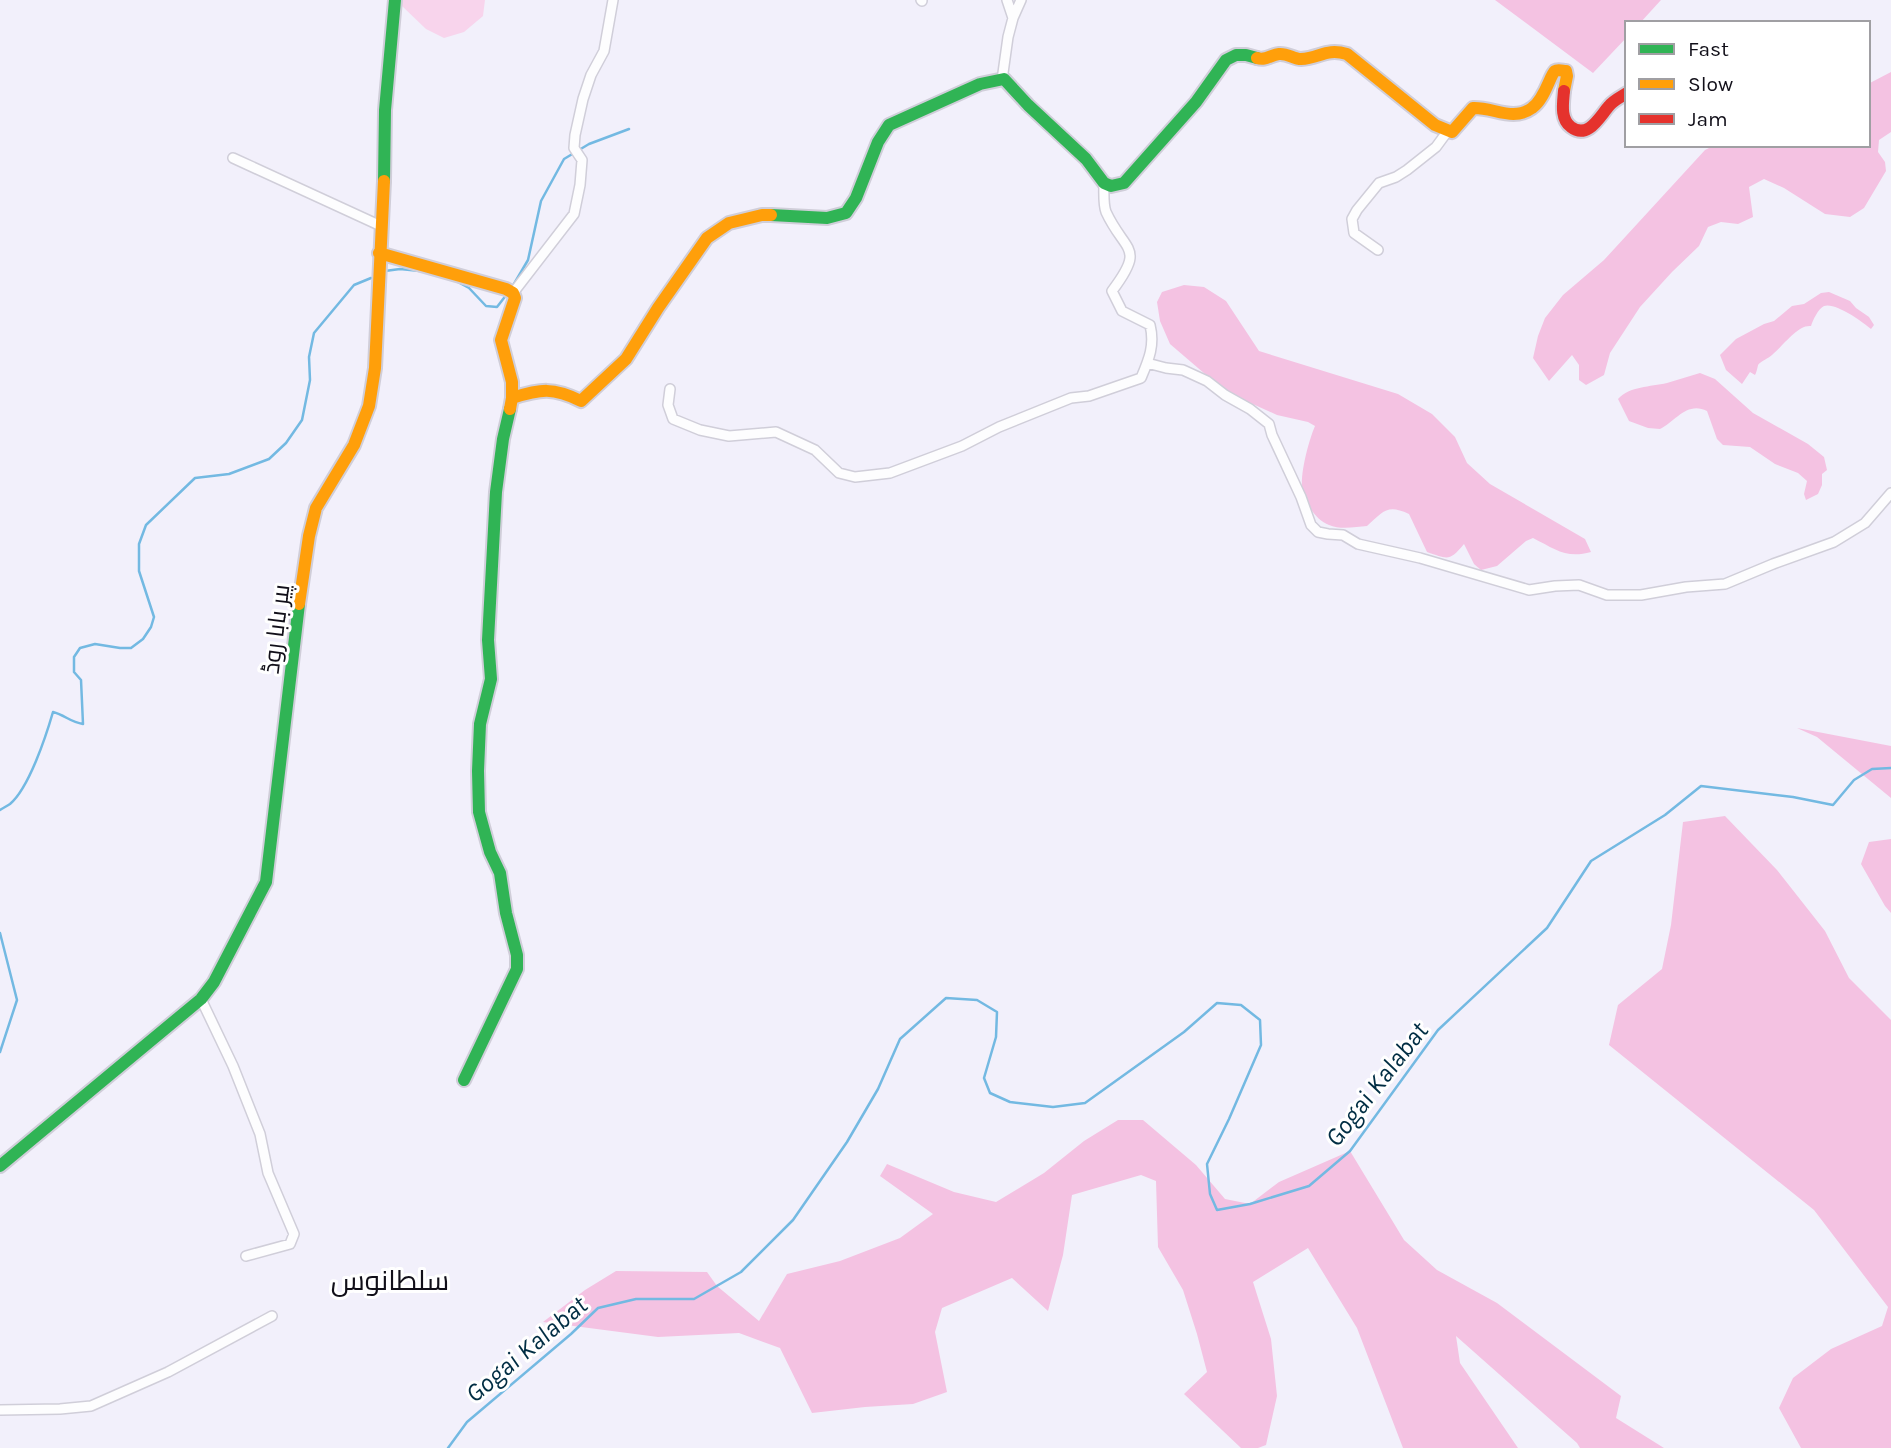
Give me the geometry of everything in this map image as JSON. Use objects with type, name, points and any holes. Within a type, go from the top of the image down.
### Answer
[{"type":"street","name":"پیر بابا روڈ","points":[[0,1166],[201,999],[214,982],[266,882],[309,536],[316,508],[354,445],[369,406],[375,368],[386,110],[395,0]]},
{"type":"street","points":[[513,293],[574,214],[582,160],[574,148],[575,135],[591,75],[604,51],[613,0]]},
{"type":"street","points":[[1007,0],[1013,18]]},
{"type":"street","points":[[1002,80],[1008,37],[1021,0]]},
{"type":"street","points":[[512,398],[543,389],[564,392],[581,401],[626,359],[707,238],[729,223],[762,215],[827,218],[846,213],[856,198],[878,142],[889,125],[980,84],[1004,79],[1086,159],[1104,183],[1111,186],[1124,183],[1196,102],[1226,60],[1236,55],[1262,60],[1277,54],[1300,59],[1336,51],[1346,54],[1447,132],[1452,132],[1473,108],[1506,114],[1527,112],[1547,93],[1554,72],[1558,70],[1566,71],[1567,76],[1563,104],[1565,119],[1571,128],[1578,131],[1587,130],[1612,103],[1625,94]]},
{"type":"street","points":[[1378,250],[1354,233],[1352,219],[1357,209],[1379,183],[1407,170],[1436,147],[1447,132]]},
{"type":"street","points":[[233,158],[381,226]]},
{"type":"street","points":[[670,389],[668,405],[673,419],[699,430],[729,436],[776,432],[816,450],[839,473],[855,477],[890,473],[962,446],[999,427],[1071,398],[1089,396],[1141,378],[1150,356],[1153,339],[1150,325],[1122,311],[1112,291],[1128,270],[1131,257],[1129,247],[1105,209],[1104,183]]},
{"type":"street","points":[[379,253],[506,289],[513,293],[515,298],[501,340],[512,382],[512,398],[496,492],[488,640],[491,680],[480,724],[478,771],[479,812],[490,852],[500,873],[506,913],[517,955],[517,969],[464,1080]]},
{"type":"street","points":[[1147,363],[1195,375],[1269,424],[1311,525],[1318,532],[1343,535],[1358,544],[1420,558],[1529,590],[1579,585],[1607,595],[1641,595],[1725,584],[1834,542],[1865,523],[1891,493]]},
{"type":"street","points":[[201,999],[233,1066],[260,1134],[268,1172],[294,1234],[290,1244],[246,1256]]},
{"type":"street","points":[[0,1410],[90,1406],[168,1371],[272,1316]]},
{"type":"shaded area","points":[[401,0],[485,0],[483,16],[464,32],[444,38],[426,29],[401,5]]},
{"type":"shaded area","points":[[1495,0],[1661,0],[1642,21],[1625,21],[1625,39],[1593,73]]},
{"type":"shaded area","points":[[1891,72],[1891,132],[1879,140],[1878,152],[1885,162],[1886,171],[1864,208],[1850,217],[1825,214],[1784,188],[1764,179],[1749,187],[1753,217],[1738,224],[1721,222],[1708,227],[1699,246],[1640,307],[1610,353],[1604,375],[1586,385],[1579,380],[1579,365],[1572,355],[1549,381],[1533,358],[1545,318],[1563,295],[1604,260],[1705,150],[1711,147],[1870,147],[1870,83]]},
{"type":"shaded area","points":[[1184,285],[1204,287],[1226,301],[1259,351],[1398,394],[1432,414],[1455,437],[1467,463],[1490,484],[1585,539],[1591,552],[1567,554],[1533,538],[1497,566],[1481,570],[1474,564],[1464,544],[1448,557],[1427,552],[1409,514],[1402,511],[1391,509],[1367,526],[1348,528],[1333,527],[1319,519],[1311,509],[1302,486],[1306,455],[1315,426],[1277,415],[1219,386],[1170,344],[1160,321],[1157,302],[1162,292]]},
{"type":"shaded area","points":[[1829,292],[1850,301],[1869,317],[1874,325],[1871,329],[1842,310],[1824,306],[1811,326],[1796,332],[1758,365],[1755,375],[1750,372],[1742,384],[1726,370],[1720,355],[1736,339],[1774,321],[1792,306],[1804,304],[1821,293]]},
{"type":"shaded area","points":[[1700,373],[1715,379],[1753,413],[1808,444],[1824,457],[1827,470],[1822,474],[1822,485],[1818,494],[1806,500],[1804,494],[1807,481],[1798,473],[1775,464],[1750,447],[1723,445],[1717,439],[1707,411],[1693,408],[1660,429],[1648,428],[1629,421],[1618,399],[1634,389]]},
{"type":"shaded area","points":[[1797,728],[1891,746],[1891,798],[1817,737]]},
{"type":"shaded area","points":[[1725,816],[1777,870],[1825,931],[1849,978],[1891,1020],[1891,1448],[1801,1448],[1779,1408],[1793,1378],[1831,1349],[1882,1326],[1888,1307],[1814,1210],[1609,1045],[1618,1005],[1662,969],[1671,925],[1683,822]]},
{"type":"shaded area","points":[[1891,839],[1891,913],[1861,864],[1869,842]]},
{"type":"shaded area","points":[[1118,1120],[1143,1120],[1196,1165],[1225,1199],[1250,1204],[1279,1182],[1350,1151],[1404,1240],[1437,1270],[1497,1303],[1621,1396],[1616,1418],[1664,1448],[1580,1448],[1456,1336],[1460,1363],[1518,1448],[1403,1448],[1357,1328],[1308,1248],[1253,1282],[1271,1339],[1277,1396],[1266,1445],[1241,1448],[1184,1394],[1207,1372],[1183,1290],[1158,1247],[1156,1181],[1141,1175],[1072,1195],[1063,1255],[1048,1311],[1012,1278],[942,1308],[935,1332],[947,1392],[913,1404],[812,1413],[780,1348],[739,1333],[658,1337],[543,1322],[585,1290],[616,1271],[707,1272],[717,1286],[759,1321],[787,1274],[840,1261],[900,1238],[933,1214],[880,1176],[887,1164],[954,1192],[996,1202],[1044,1173],[1084,1141]]},
{"type":"waterway","points":[[511,289],[528,260],[541,201],[564,159],[589,144],[629,129]]},
{"type":"waterway","points":[[385,271],[420,271]]},
{"type":"waterway","points":[[0,810],[10,804],[24,786],[53,712],[83,724],[81,680],[74,672],[74,657],[80,648],[95,644],[131,648],[143,639],[151,627],[154,617],[139,571],[139,544],[146,525],[195,478],[229,474],[269,459],[286,443],[302,420],[310,380],[309,357],[314,333],[354,285],[371,278]]},
{"type":"waterway","points":[[456,281],[469,288],[486,306],[497,307],[507,294]]},
{"type":"waterway","name":"Gogai Kalabat","points":[[448,1448],[467,1422],[598,1308],[636,1299],[694,1299],[741,1272],[793,1220],[847,1142],[878,1089],[900,1039],[946,998],[977,1000],[997,1012],[996,1037],[984,1078],[990,1093],[1010,1102],[1053,1107],[1085,1103],[1184,1032],[1217,1003],[1241,1005],[1260,1020],[1261,1045],[1207,1164],[1210,1194],[1217,1210],[1250,1204],[1309,1186],[1350,1151],[1438,1030],[1547,928],[1591,861],[1665,815],[1701,786],[1793,797],[1833,805],[1854,780],[1872,769],[1891,768]]},
{"type":"waterway","points":[[0,933],[17,1000],[0,1052]]},
{"type":"traffic: fast","points":[[384,181],[385,110],[395,0]]},
{"type":"traffic: fast","points":[[771,215],[827,218],[846,213],[856,198],[878,142],[889,125],[980,84],[1004,79],[1086,159],[1104,183],[1111,186],[1124,183],[1196,102],[1226,60],[1236,55],[1257,58]]},
{"type":"traffic: fast","points":[[464,1080],[517,969],[517,955],[506,913],[500,873],[490,852],[479,812],[478,771],[480,724],[491,679],[488,640],[496,492],[510,409]]},
{"type":"traffic: fast","points":[[0,1166],[201,999],[214,982],[266,882],[299,604]]},
{"type":"traffic: slow","points":[[1257,58],[1279,54],[1301,59],[1328,53],[1347,54],[1435,125],[1452,132],[1473,108],[1510,114],[1518,114],[1532,108],[1556,70],[1566,71],[1564,91]]},
{"type":"traffic: slow","points":[[299,604],[316,508],[354,445],[369,406],[375,368],[384,181]]},
{"type":"traffic: slow","points":[[512,398],[547,391],[562,393],[581,401],[626,359],[707,238],[729,223],[771,215]]},
{"type":"traffic: slow","points":[[379,253],[513,293],[515,298],[501,340],[512,382],[510,409]]},
{"type":"traffic: jam","points":[[1564,91],[1565,120],[1571,127],[1583,131],[1625,94]]},
{"type":"district","name":"سلطانوس","points":[[390,1280]]}]
